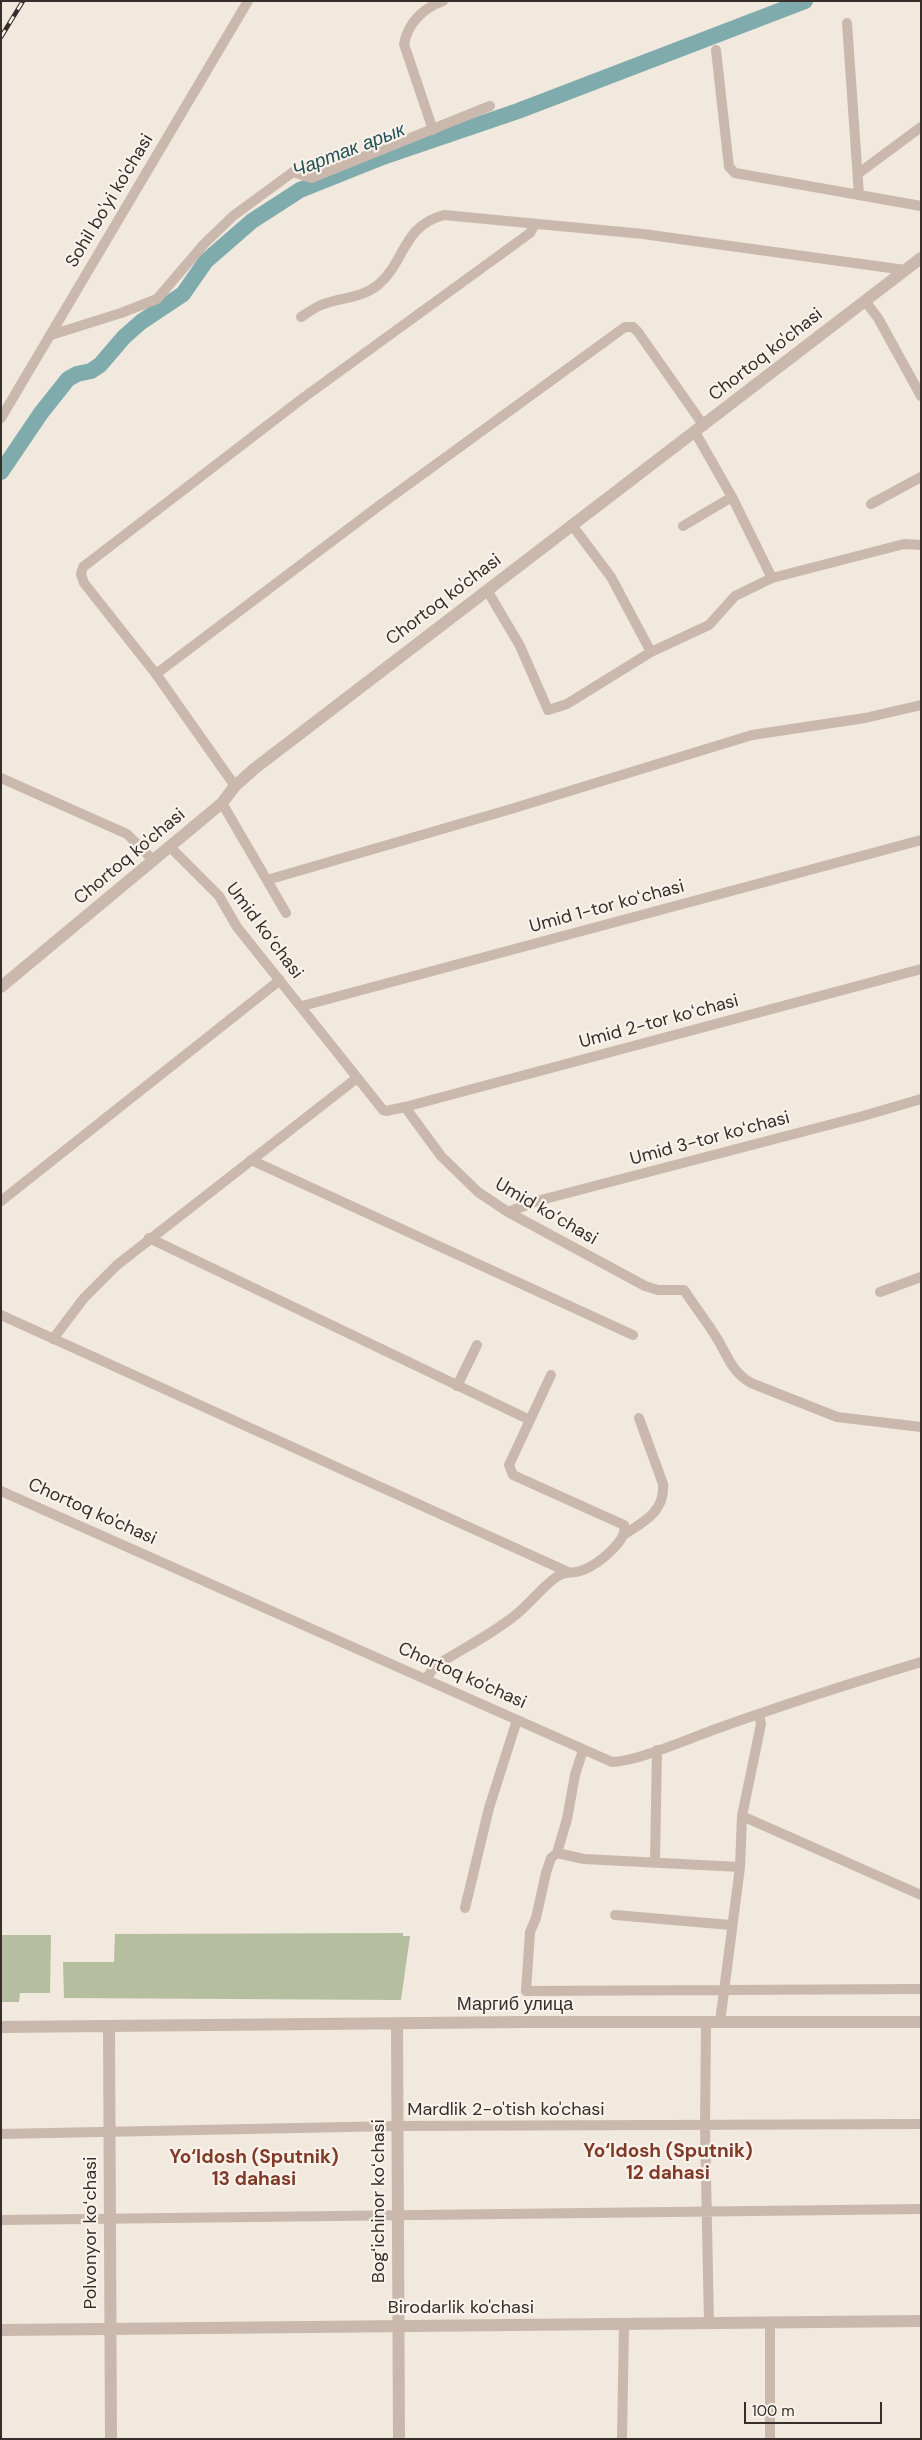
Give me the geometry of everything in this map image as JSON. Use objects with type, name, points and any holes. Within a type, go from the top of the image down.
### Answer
[{"type":"street","name":"Sohil bo'yi ko'chasi","points":[[1,418],[248,1]]},
{"type":"street","points":[[433,130],[404,44],[407,32],[414,20],[433,5],[443,1]]},
{"type":"street","points":[[846,23],[859,173],[859,195]]},
{"type":"street","points":[[716,50],[729,167],[735,173],[921,206]]},
{"type":"street","points":[[50,335],[121,313],[157,298],[204,244],[234,216],[293,172],[311,178],[490,106]]},
{"type":"street","points":[[859,173],[921,127]]},
{"type":"street","points":[[301,317],[321,305],[363,295],[379,284],[392,268],[416,229],[430,218],[444,214],[643,234],[905,270]]},
{"type":"street","points":[[235,786],[156,674],[84,583],[81,574],[83,567],[303,398],[530,233],[535,224]]},
{"type":"street","name":"Chortoq ko'chasi","points":[[1,986],[222,803],[235,786],[311,723],[921,258]]},
{"type":"street","points":[[865,301],[878,318],[921,396]]},
{"type":"street","points":[[156,674],[380,505],[625,327],[632,327],[638,332],[699,429],[772,578]]},
{"type":"street","points":[[871,504],[921,477]]},
{"type":"street","points":[[683,526],[732,496]]},
{"type":"street","points":[[572,525],[611,577],[651,652]]},
{"type":"street","points":[[486,590],[520,646],[548,710],[567,704],[651,652],[709,624],[735,596],[772,578],[904,544],[921,545]]},
{"type":"street","points":[[267,880],[511,809],[752,735],[865,718],[921,705]]},
{"type":"street","points":[[1,778],[127,834],[153,860]]},
{"type":"street","points":[[222,803],[286,913]]},
{"type":"street","name":"Umid 1-tor koʻchasi","points":[[302,1006],[921,840]]},
{"type":"street","name":"Umid ko‘chasi","points":[[170,847],[219,896],[237,927],[384,1111],[405,1107],[441,1156],[478,1192],[508,1212],[645,1286],[658,1290],[684,1290],[718,1340],[730,1364],[738,1375],[751,1383],[837,1417],[921,1426]]},
{"type":"street","name":"Umid 2-tor koʻchasi","points":[[405,1107],[921,969]]},
{"type":"street","points":[[1,1201],[280,980]]},
{"type":"street","points":[[53,1339],[84,1298],[149,1238],[357,1078]]},
{"type":"street","name":"Umid 3-tor koʻchasi","points":[[508,1212],[537,1201],[863,1116],[921,1099]]},
{"type":"street","points":[[251,1160],[634,1335]]},
{"type":"street","points":[[149,1238],[530,1420]]},
{"type":"street","points":[[880,1292],[921,1277]]},
{"type":"street","points":[[1,1315],[566,1571],[578,1572],[586,1569],[620,1543],[626,1529],[621,1522],[513,1475],[509,1465],[551,1375]]},
{"type":"street","points":[[457,1386],[477,1345]]},
{"type":"street","points":[[625,1534],[655,1513],[664,1495],[663,1484],[639,1418]]},
{"type":"street","name":"Chortoq ko'chasi","points":[[1,1491],[602,1759],[618,1762],[657,1750],[824,1690],[921,1662]]},
{"type":"street","points":[[426,1679],[435,1666],[513,1618],[554,1579],[566,1571]]},
{"type":"street","points":[[720,2022],[731,1925],[740,1868],[742,1816],[761,1724],[759,1714]]},
{"type":"street","points":[[465,1908],[489,1808],[517,1720]]},
{"type":"street","points":[[583,1750],[575,1775],[567,1819],[557,1853],[551,1858],[546,1873],[536,1918],[530,1932],[526,1991],[724,1988],[921,1989]]},
{"type":"street","points":[[656,1862],[657,1750]]},
{"type":"street","points":[[742,1816],[921,1895]]},
{"type":"street","points":[[557,1853],[584,1859],[740,1868]]},
{"type":"street","points":[[615,1915],[731,1925]]},
{"type":"street","points":[[706,2022],[705,2126],[709,2324]]},
{"type":"street","name":"Маргиб улица","points":[[1,2027],[921,2022]]},
{"type":"street","name":"Bogʻichinor koʻchasi","points":[[397,2024],[399,2439]]},
{"type":"street","name":"Polvonyor koʻchasi","points":[[109,2026],[108,2133],[111,2439]]},
{"type":"street","name":"Mardlik 2-o'tish ko'chasi","points":[[1,2134],[396,2126],[921,2124]]},
{"type":"street","points":[[1,2220],[921,2209]]},
{"type":"street","name":"Birodarlik ko'chasi","points":[[1,2330],[624,2326],[770,2322],[921,2321]]},
{"type":"street","points":[[770,2322],[770,2439]]},
{"type":"street","points":[[622,2439],[624,2326]]},
{"type":"green space","points":[[403,1933],[403,1936],[410,1936],[401,2000],[64,1998],[63,1962],[114,1962],[115,1934]]},
{"type":"green space","points":[[1,1935],[51,1935],[50,1993],[20,1993],[19,2002],[1,2002]]},
{"type":"waterway","name":"Чартак арык","points":[[1,472],[41,413],[68,379],[77,374],[91,371],[100,365],[124,337],[141,322],[183,294],[206,261],[252,221],[300,190],[380,158],[518,111],[805,1]]},
{"type":"railway","points":[[1,37],[23,1]]},
{"type":"district","name":"Yo‘ldosh (Sputnik) 12 dahasi","points":[[668,2163]]},
{"type":"district","name":"Yo‘ldosh (Sputnik) 13 dahasi","points":[[254,2169]]}]
